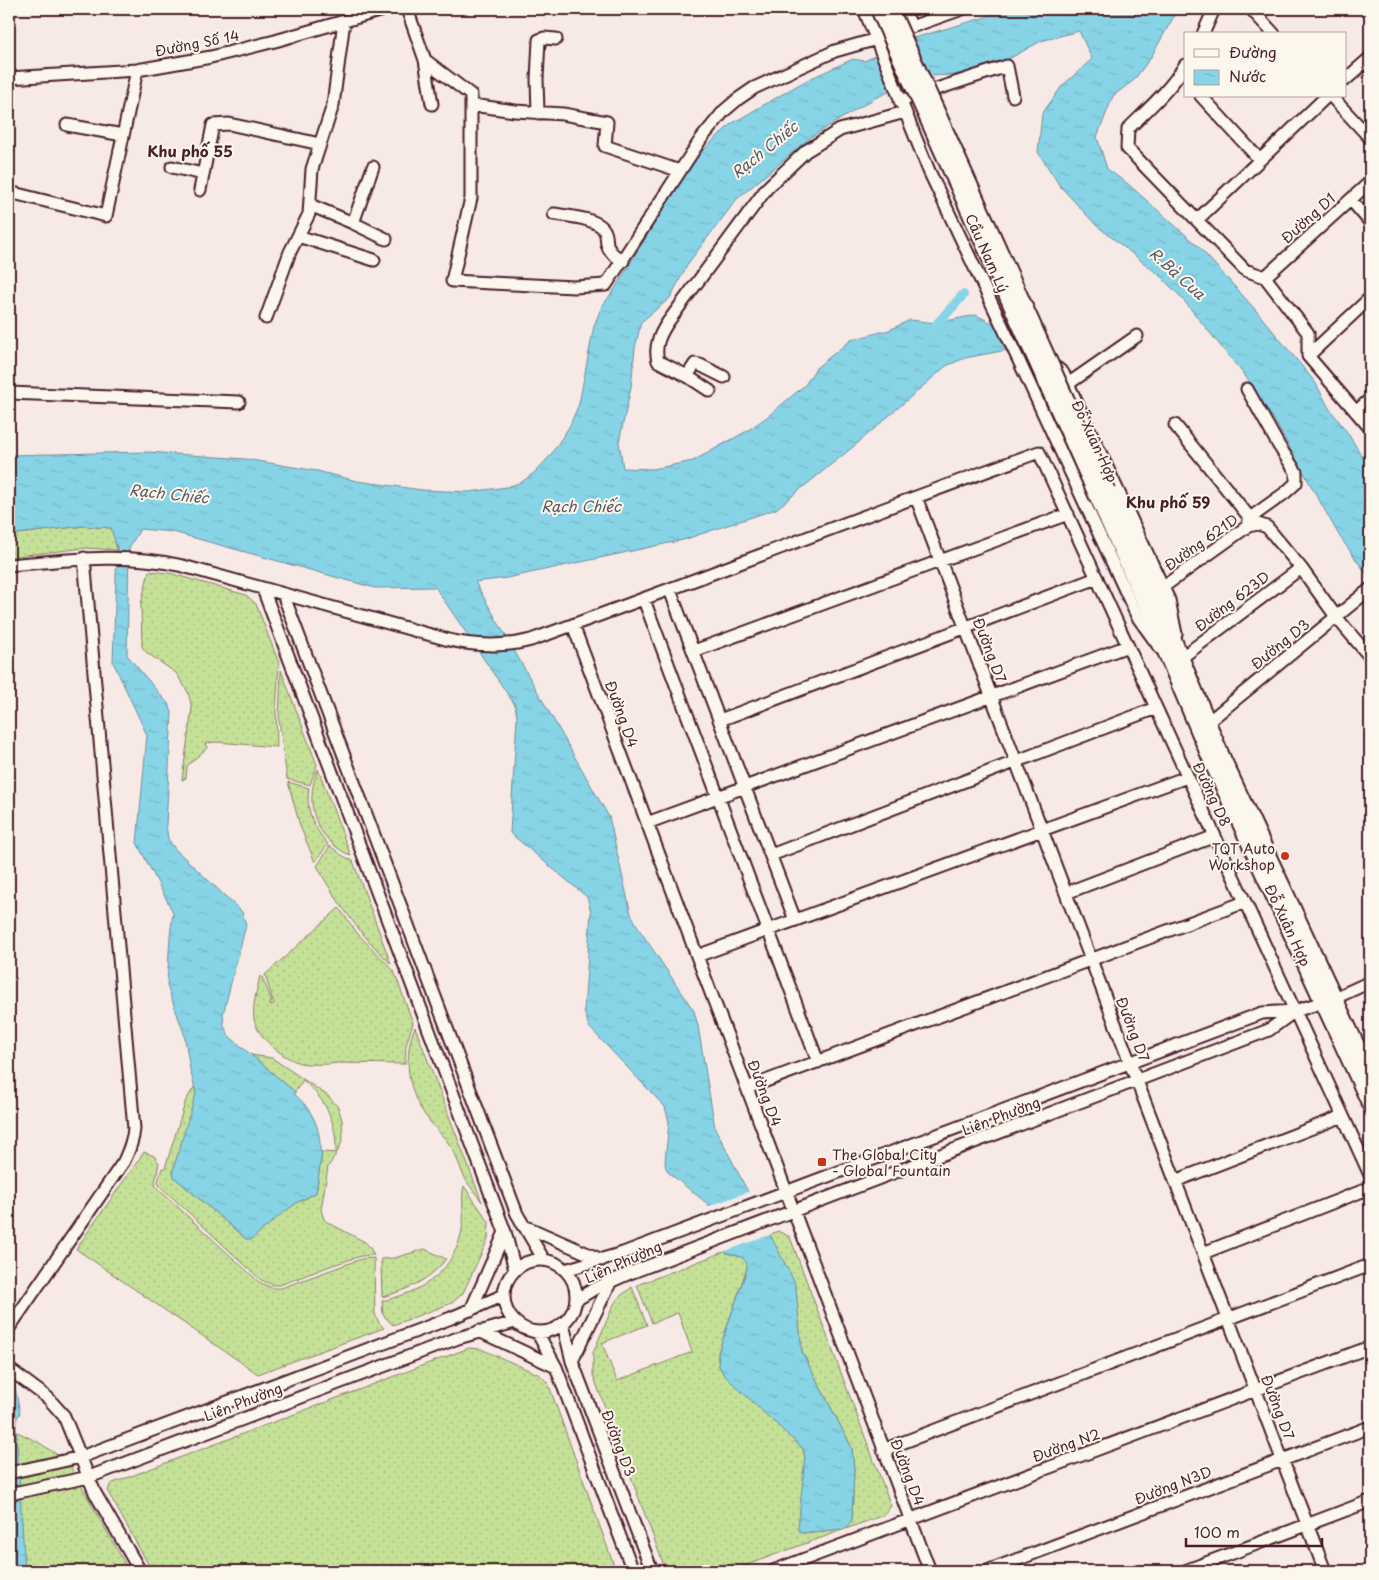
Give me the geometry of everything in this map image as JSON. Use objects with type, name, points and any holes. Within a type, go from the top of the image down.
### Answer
[{"type":"main road","name":"Cầu Nam Lý","points":[[878,9],[1103,494]]},
{"type":"main road","name":"Cầu Nam Lý","points":[[892,9],[1103,494]]},
{"type":"main road","name":"Đỗ Xuân Hợp","points":[[1103,494],[1202,725],[1268,857],[1329,1000],[1370,1106]]},
{"type":"main road","name":"Đỗ Xuân Hợp","points":[[1329,1000],[1370,1073]]},
{"type":"street","name":"Đường Số 14","points":[[9,78],[137,70],[211,56],[275,41],[386,9]]},
{"type":"street","points":[[407,9],[425,60],[432,104]]},
{"type":"street","points":[[864,9],[877,39]]},
{"type":"street","points":[[904,9],[911,26]]},
{"type":"street","points":[[425,60],[470,95],[472,105],[471,198],[452,281],[574,287],[606,285],[712,124],[724,111],[746,93],[835,51],[877,39],[962,9]]},
{"type":"street","points":[[1204,32],[1214,9]]},
{"type":"street","points":[[1251,9],[1272,32]]},
{"type":"street","points":[[266,318],[290,252],[309,214],[312,169],[333,105],[344,21]]},
{"type":"street","points":[[538,112],[539,40],[544,38],[556,39]]},
{"type":"street","name":"Đỗ Xuân Hợp","points":[[877,39],[928,171],[1027,378],[1137,616],[1175,660]]},
{"type":"street","points":[[1346,79],[1370,58]]},
{"type":"street","points":[[710,392],[687,376],[658,361],[657,347],[661,333],[767,188],[806,151],[840,130],[1007,66],[1013,96]]},
{"type":"street","points":[[9,192],[106,216],[137,70]]},
{"type":"street","points":[[1184,73],[1128,128],[1126,148],[1246,270],[1265,276],[1308,333],[1308,356],[1370,428]]},
{"type":"street","points":[[1203,98],[1260,160]]},
{"type":"street","points":[[1197,220],[1325,98]]},
{"type":"street","points":[[1334,98],[1370,138]]},
{"type":"street","points":[[472,105],[563,114],[607,122],[604,146],[680,171]]},
{"type":"street","points":[[200,190],[213,125],[229,124],[320,144]]},
{"type":"street","points":[[67,125],[123,135]]},
{"type":"street","points":[[172,167],[203,174]]},
{"type":"street","points":[[352,223],[373,167]]},
{"type":"street","name":"Đường D1","points":[[1265,276],[1370,182]]},
{"type":"street","points":[[1351,200],[1370,222]]},
{"type":"street","points":[[310,205],[386,239]]},
{"type":"street","points":[[554,214],[580,218],[595,222],[603,227],[610,252],[623,261]]},
{"type":"street","points":[[298,236],[374,260]]},
{"type":"street","points":[[1308,356],[1370,298]]},
{"type":"street","points":[[1068,384],[1137,336]]},
{"type":"street","points":[[687,376],[695,364],[724,377]]},
{"type":"street","name":"Đỗ Xuân Hợp","points":[[1027,378],[1052,367],[1057,368],[1063,373],[1169,600],[1175,660]]},
{"type":"street","name":"Đường 621D","points":[[1163,587],[1252,523],[1296,483],[1296,472],[1247,389]]},
{"type":"street","points":[[9,393],[239,402]]},
{"type":"street","points":[[1356,412],[1370,399]]},
{"type":"street","points":[[1175,425],[1252,523],[1267,527],[1301,568],[1337,618],[1370,657]]},
{"type":"street","name":"Đường D8","points":[[916,496],[1040,452],[1370,1175]]},
{"type":"street","points":[[9,565],[84,558],[111,558],[173,564],[449,640],[468,644],[514,644],[531,640],[644,600],[916,496]]},
{"type":"street","name":"Đường D7","points":[[916,496],[1130,1063],[1325,1571]]},
{"type":"street","points":[[694,652],[1068,514]]},
{"type":"street","points":[[9,1328],[124,1161],[131,1147],[134,1129],[84,558]]},
{"type":"street","name":"Đường 623D","points":[[1175,660],[1301,568]]},
{"type":"street","points":[[720,720],[1097,578]]},
{"type":"street","points":[[263,589],[505,1232],[515,1270]]},
{"type":"street","points":[[670,590],[796,920]]},
{"type":"street","name":"Đường D3","points":[[1202,725],[1367,592]]},
{"type":"street","points":[[283,594],[522,1225],[544,1260],[527,1262],[515,1270],[507,1281],[504,1295],[506,1310],[514,1322],[524,1328],[537,1332],[551,1330],[563,1324]]},
{"type":"street","points":[[644,600],[818,1062]]},
{"type":"street","name":"Đường D4","points":[[573,625],[930,1571]]},
{"type":"street","points":[[647,824],[1128,646]]},
{"type":"street","points":[[771,855],[1156,708]]},
{"type":"street","points":[[329,765],[345,759]]},
{"type":"street","points":[[697,956],[1188,777]]},
{"type":"street","points":[[1066,893],[1215,836]]},
{"type":"street","points":[[747,1088],[1245,902]]},
{"type":"street","points":[[407,971],[423,966]]},
{"type":"street","name":"Liên Phường","points":[[565,1270],[602,1260],[1262,1013],[1294,1011],[1329,1000],[1370,982]]},
{"type":"street","name":"Liên Phường","points":[[576,1300],[611,1281],[767,1220],[1269,1030],[1294,1011]]},
{"type":"street","points":[[1175,1181],[1343,1116]]},
{"type":"street","points":[[483,1174],[500,1168]]},
{"type":"street","points":[[1203,1253],[1370,1188]]},
{"type":"street","points":[[522,1225],[602,1260]]},
{"type":"street","points":[[471,1310],[505,1232]]},
{"type":"street","name":"Liên Phường","points":[[544,1260],[556,1264],[565,1270],[575,1285],[576,1300],[572,1313],[563,1324]]},
{"type":"street","points":[[884,1450],[1370,1265]]},
{"type":"street","points":[[572,1361],[611,1281]]},
{"type":"street","name":"Liên Phường","points":[[9,1473],[81,1457],[471,1310],[504,1295]]},
{"type":"street","name":"Liên Phường","points":[[9,1494],[89,1477],[364,1372],[479,1331],[514,1322]]},
{"type":"street","name":"Đường D3","points":[[563,1324],[572,1361],[652,1571]]},
{"type":"street","points":[[479,1331],[556,1367]]},
{"type":"street","points":[[537,1332],[556,1367],[633,1571]]},
{"type":"street","name":"Đường N2","points":[[772,1571],[1370,1347]]},
{"type":"street","points":[[9,1369],[48,1398],[60,1410],[70,1428],[95,1494],[140,1571]]},
{"type":"street","points":[[165,1425],[173,1445]]},
{"type":"street","name":"Đường N3D","points":[[986,1571],[1370,1427]]},
{"type":"street","points":[[1185,1571],[1370,1501]]},
{"type":"street","points":[[614,1521],[631,1515]]},
{"type":"green space","points":[[83,526],[112,528],[117,550],[85,548],[9,557],[9,535]]},
{"type":"green space","points":[[149,571],[169,573],[246,595],[256,604],[279,663],[276,709],[277,747],[217,742],[206,743],[205,745],[208,747],[187,766],[186,778],[182,780],[192,708],[188,692],[176,673],[147,653],[142,647],[141,604]]},
{"type":"green space","points":[[281,670],[317,765],[310,785],[287,779],[279,720]]},
{"type":"green space","points":[[318,769],[351,856],[329,840],[321,831],[316,820],[312,796]]},
{"type":"green space","points":[[288,782],[309,788],[308,804],[312,818],[328,844],[315,862],[300,826]]},
{"type":"green space","points":[[330,846],[353,861],[391,964],[350,918],[317,866]]},
{"type":"green space","points":[[339,908],[358,934],[394,971],[413,1023],[406,1045],[405,1064],[300,1063],[284,1055],[271,1045],[256,1026],[254,1008],[260,976],[272,1001],[270,1005],[274,1004],[265,975]]},
{"type":"green space","points":[[415,1027],[482,1202],[466,1180],[452,1148],[431,1124],[414,1095],[408,1061],[411,1038]]},
{"type":"green space","points":[[251,1055],[272,1058],[328,1096],[338,1107],[342,1120],[343,1138],[339,1149],[328,1167],[321,1210],[327,1222],[365,1242],[374,1255],[361,1256],[280,1285],[273,1285],[261,1280],[159,1185],[158,1181],[162,1168],[165,1168],[186,1100],[195,1086],[196,1097],[173,1170],[174,1177],[246,1239],[298,1202],[316,1193],[322,1152],[336,1153],[334,1131],[328,1112],[318,1095],[303,1080],[295,1092]]},
{"type":"green space","points":[[144,1152],[154,1156],[159,1163],[155,1182],[156,1187],[259,1282],[272,1288],[281,1288],[361,1259],[374,1258],[375,1314],[379,1323],[384,1328],[258,1374],[76,1249]]},
{"type":"green space","points":[[464,1186],[489,1222],[488,1239],[463,1293],[452,1303],[393,1325],[383,1315],[382,1301],[398,1297],[425,1285],[446,1266],[453,1254],[463,1224]]},
{"type":"green space","points":[[778,1231],[790,1237],[891,1506],[884,1515],[730,1571],[666,1571],[593,1375],[593,1353],[613,1306],[618,1298],[632,1287],[647,1325],[602,1343],[617,1381],[692,1352],[678,1313],[652,1323],[637,1285],[726,1251],[726,1253],[742,1258],[748,1265],[718,1353],[718,1362],[721,1370],[803,1449],[805,1457],[802,1533],[844,1529],[852,1519],[854,1470],[852,1448],[802,1352],[795,1285],[769,1235]]},
{"type":"green space","points":[[425,1249],[446,1259],[433,1273],[417,1283],[382,1297],[381,1259],[394,1258]]},
{"type":"green space","points":[[469,1348],[481,1349],[540,1375],[548,1383],[616,1571],[152,1571],[108,1492],[110,1485],[113,1483]]},
{"type":"green space","points":[[9,1428],[38,1442],[68,1462],[129,1571],[9,1571]]},
{"type":"water","points":[[1006,9],[1178,9],[1151,57],[1134,80],[1113,96],[1097,137],[1107,169],[1128,184],[1198,246],[1253,307],[1315,382],[1329,408],[1347,432],[1370,469],[1370,579],[1340,537],[1274,420],[1250,382],[1180,296],[1158,274],[1096,225],[1060,186],[1038,152],[1042,114],[1062,86],[1092,59],[1079,31],[1041,41],[998,65],[954,75],[926,76],[875,98],[811,137],[737,199],[689,262],[670,298],[641,322],[635,348],[631,387],[619,442],[623,468],[653,469],[693,461],[747,431],[767,417],[805,385],[816,368],[851,340],[889,330],[910,320],[936,323],[976,315],[996,325],[1007,350],[965,358],[946,366],[859,442],[776,509],[683,540],[507,578],[475,582],[609,817],[631,914],[694,1011],[715,1128],[794,1281],[802,1352],[852,1448],[854,1470],[852,1519],[849,1525],[844,1529],[801,1533],[798,1528],[805,1457],[803,1449],[724,1375],[719,1366],[718,1353],[747,1269],[746,1261],[741,1257],[726,1253],[709,1205],[669,1173],[666,1168],[669,1122],[665,1107],[589,1027],[584,1011],[591,912],[587,897],[510,833],[517,717],[515,705],[435,587],[375,588],[173,532],[140,529],[129,548],[127,655],[169,705],[172,712],[166,825],[168,839],[175,849],[242,912],[246,925],[223,1014],[224,1026],[229,1036],[295,1092],[294,1094],[306,1106],[317,1127],[320,1151],[322,1152],[316,1193],[298,1202],[251,1240],[246,1239],[174,1177],[173,1170],[196,1093],[184,1033],[167,986],[173,912],[137,843],[147,735],[113,662],[117,548],[111,528],[83,526],[9,535],[9,455],[148,452],[245,459],[317,471],[357,481],[422,490],[469,492],[507,487],[522,482],[535,472],[550,456],[569,427],[579,404],[594,326],[601,308],[671,196],[702,151],[731,124],[805,81],[853,59],[864,61],[914,38],[983,18]]},
{"type":"water","points":[[9,1367],[11,1367],[20,1413],[17,1418],[16,1427],[25,1571],[9,1571]]},
{"type":"pier","points":[[750,1191],[772,1234],[723,1252],[707,1207]]},
{"type":"waterway","points":[[930,332],[963,295]]},
{"type":"place","name":"TQT Auto Workshop","points":[[1285,856]]},
{"type":"place","name":"The Global City - Global Fountain","points":[[822,1162]]},
{"type":"district","name":"Khu phố 55","points":[[190,150]]},
{"type":"district","name":"Khu phố 59","points":[[1168,501]]},
{"type":"water label","name":"Rạch Chiếc","points":[[764,149]]},
{"type":"water label","name":"R.Bà Cua","points":[[1178,273]]},
{"type":"water label","name":"Rạch Chiếc","points":[[169,493]]},
{"type":"water label","name":"Rạch Chiếc","points":[[581,505]]}]
